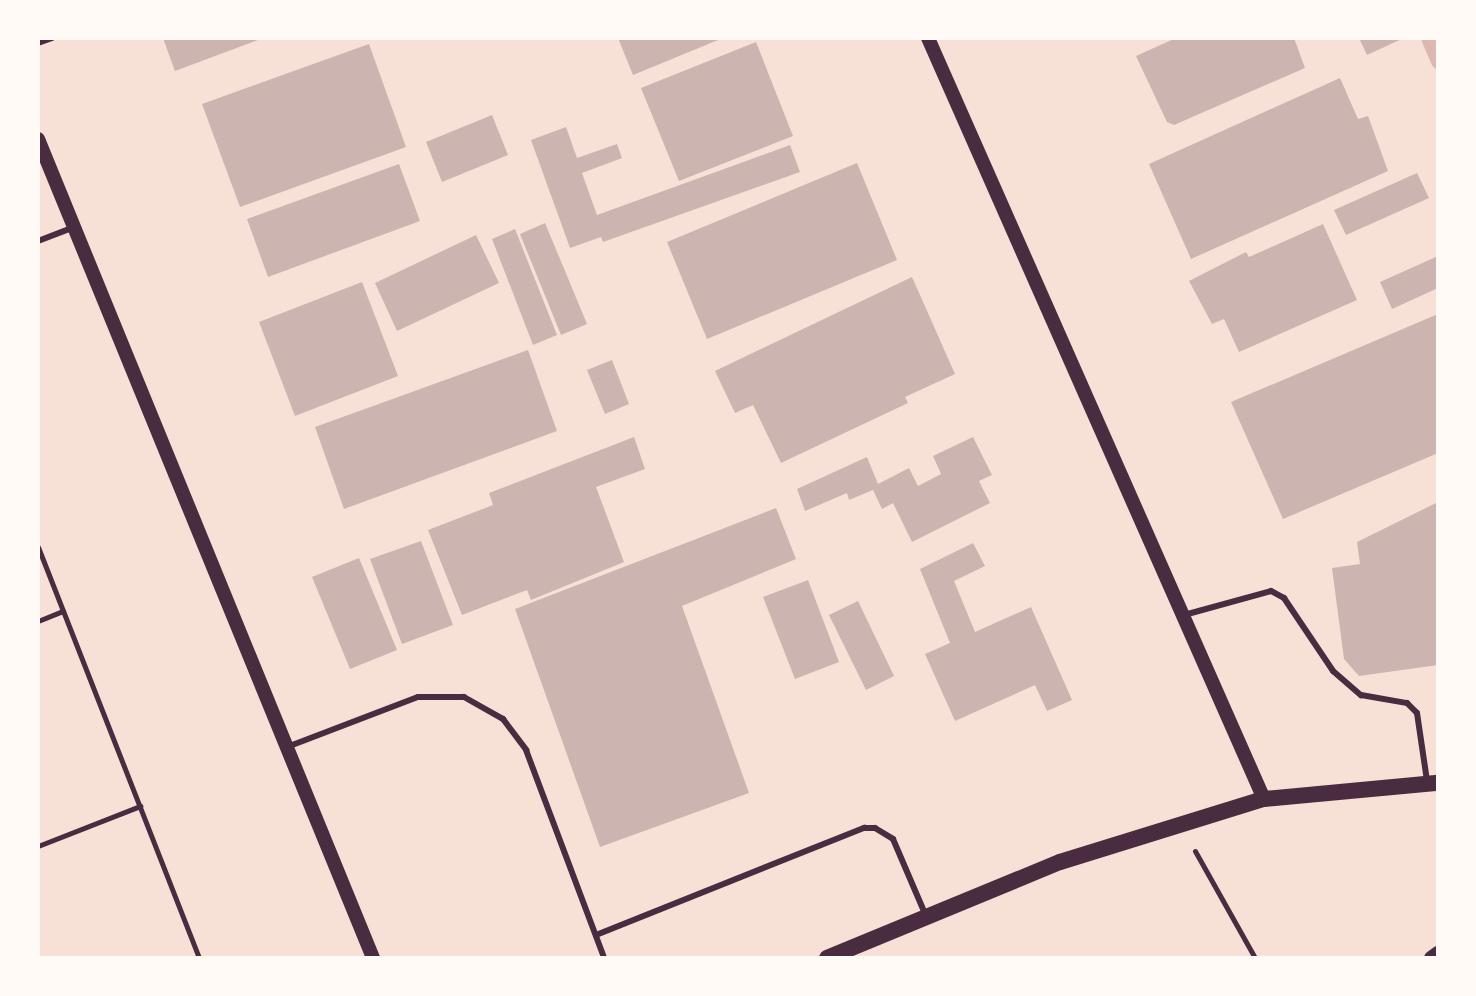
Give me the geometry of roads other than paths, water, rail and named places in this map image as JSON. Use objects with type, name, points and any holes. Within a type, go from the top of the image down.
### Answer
[{"type":"main road","points":[[827,958],[1060,862],[1182,828],[1264,799],[1432,783]]},
{"type":"street","points":[[928,38],[1264,799]]},
{"type":"street","points":[[38,139],[373,958]]},
{"type":"street","points":[[1431,958],[1438,953]]},
{"type":"lane","points":[[38,43],[52,38]]},
{"type":"lane","points":[[38,241],[75,227]]},
{"type":"lane","points":[[1184,615],[1271,591],[1284,598],[1333,671],[1361,695],[1407,703],[1417,713],[1432,783]]},
{"type":"lane","points":[[287,747],[418,697],[464,697],[503,719],[526,750],[604,958]]},
{"type":"lane","points":[[596,935],[875,828],[893,839],[927,918]]},
{"type":"waterway","points":[[1428,38],[1438,62]]}]
